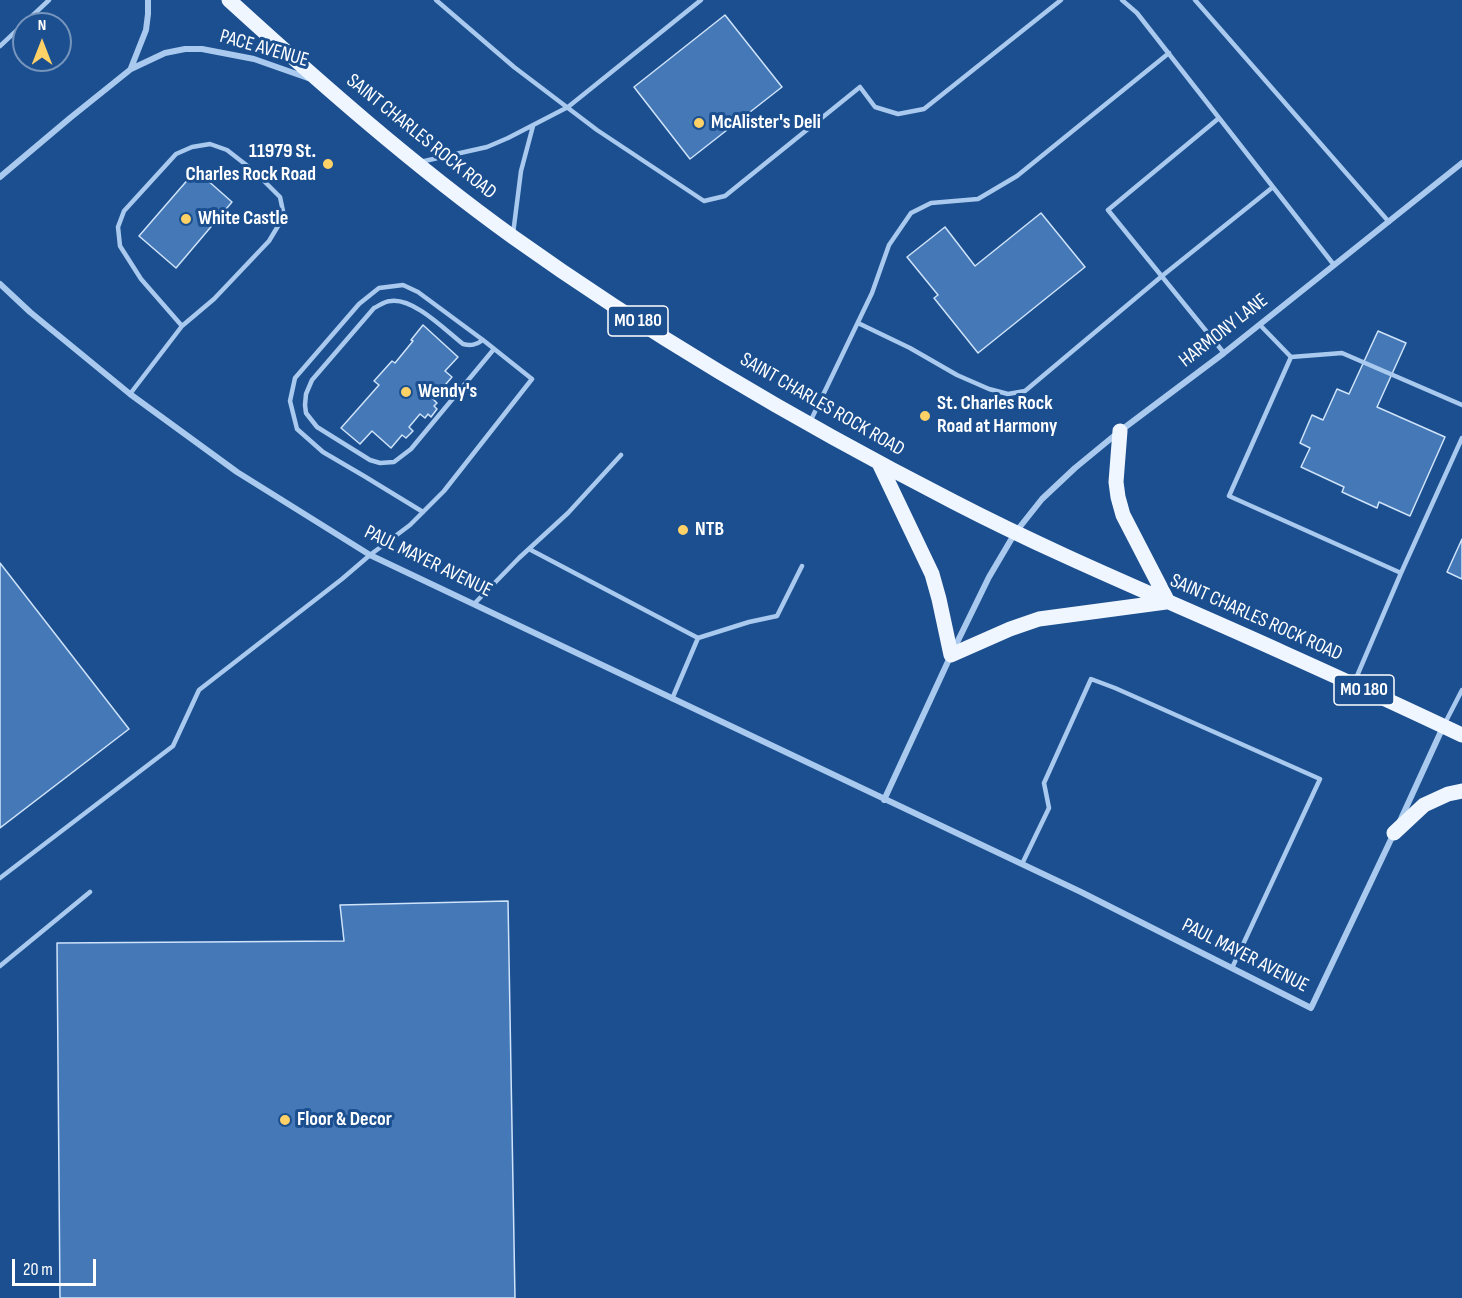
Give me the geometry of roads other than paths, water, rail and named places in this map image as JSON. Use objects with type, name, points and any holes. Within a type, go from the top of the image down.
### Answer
[{"type":"main road","name":"SAINT CHARLES ROCK ROAD","points":[[229,0],[320,82],[416,162],[513,237],[651,331],[808,424],[1015,533],[1285,653],[1462,735]]},
{"type":"main road","points":[[879,463],[932,574],[951,655],[1039,619],[1168,602],[1123,515],[1116,482],[1120,431]]},
{"type":"main road","points":[[1394,833],[1424,805],[1448,794],[1462,791]]},
{"type":"street","points":[[131,69],[146,30],[148,0]]},
{"type":"street","name":"PACE AVENUE","points":[[0,177],[131,69],[165,53],[185,49],[202,49],[254,59],[320,82]]},
{"type":"street","name":"HARMONY LANE","points":[[1015,533],[1042,499],[1075,468],[1260,325],[1462,164]]},
{"type":"street","name":"PAUL MAYER AVENUE","points":[[0,284],[30,312],[130,394],[237,472],[370,555],[1081,892],[1311,1008],[1443,726]]},
{"type":"street","points":[[884,800],[989,577],[1015,533]]},
{"type":"lane","points":[[0,46],[49,0]]},
{"type":"lane","points":[[436,0],[514,68],[597,130],[704,201],[725,196],[860,87],[875,107],[898,114],[924,109],[1061,0]]},
{"type":"lane","points":[[416,162],[487,147],[568,107],[701,0]]},
{"type":"lane","points":[[1122,0],[1137,13],[1334,265]]},
{"type":"lane","points":[[1195,0],[1389,222]]},
{"type":"lane","points":[[808,424],[872,294],[889,245],[911,213],[931,203],[978,199],[1017,176],[1169,53]]},
{"type":"lane","points":[[1219,118],[1108,210],[1224,353]]},
{"type":"lane","points":[[513,237],[521,171],[533,126]]},
{"type":"lane","points":[[130,394],[182,326],[214,299],[269,241],[284,216],[280,197],[255,171],[226,150],[210,144],[192,147],[176,154],[124,211],[118,227],[120,246],[141,279],[182,326]]},
{"type":"lane","points":[[858,323],[910,348],[957,375],[989,389],[1008,394],[1025,391],[1273,187]]},
{"type":"lane","points":[[0,878],[173,746],[199,690],[410,525],[423,512],[444,491],[532,380],[418,292],[403,285],[379,288],[359,304],[295,378],[290,401],[297,429],[323,452],[423,512]]},
{"type":"lane","points":[[483,340],[470,346],[463,344],[412,304],[401,301],[382,303],[374,308],[312,380],[304,405],[306,413],[317,427],[370,460],[380,463],[394,462],[411,449],[494,349]]},
{"type":"lane","points":[[1260,325],[1291,357]]},
{"type":"lane","points":[[1291,357],[1342,353],[1462,405]]},
{"type":"lane","points":[[1291,357],[1229,496],[1401,573]]},
{"type":"lane","points":[[1353,685],[1462,438]]},
{"type":"lane","points":[[474,604],[568,513],[621,455]]},
{"type":"lane","points":[[529,549],[698,638],[777,616],[802,566]]},
{"type":"lane","points":[[672,699],[698,638]]},
{"type":"lane","points":[[1022,864],[1049,808],[1044,783],[1091,679],[1320,779],[1232,968]]},
{"type":"lane","points":[[1443,726],[1462,690]]},
{"type":"lane","points":[[0,966],[90,892]]},
{"type":"place","name":"McAlister's Deli","points":[[699,123]]},
{"type":"place","name":"11979 St. Charles Rock Road","points":[[328,164]]},
{"type":"place","name":"White Castle","points":[[186,219]]},
{"type":"place","name":"Wendy's","points":[[406,392]]},
{"type":"place","name":"St. Charles Rock Road at Harmony","points":[[925,416]]},
{"type":"place","name":"NTB","points":[[683,530]]},
{"type":"place","name":"Floor & Decor","points":[[285,1120]]}]
